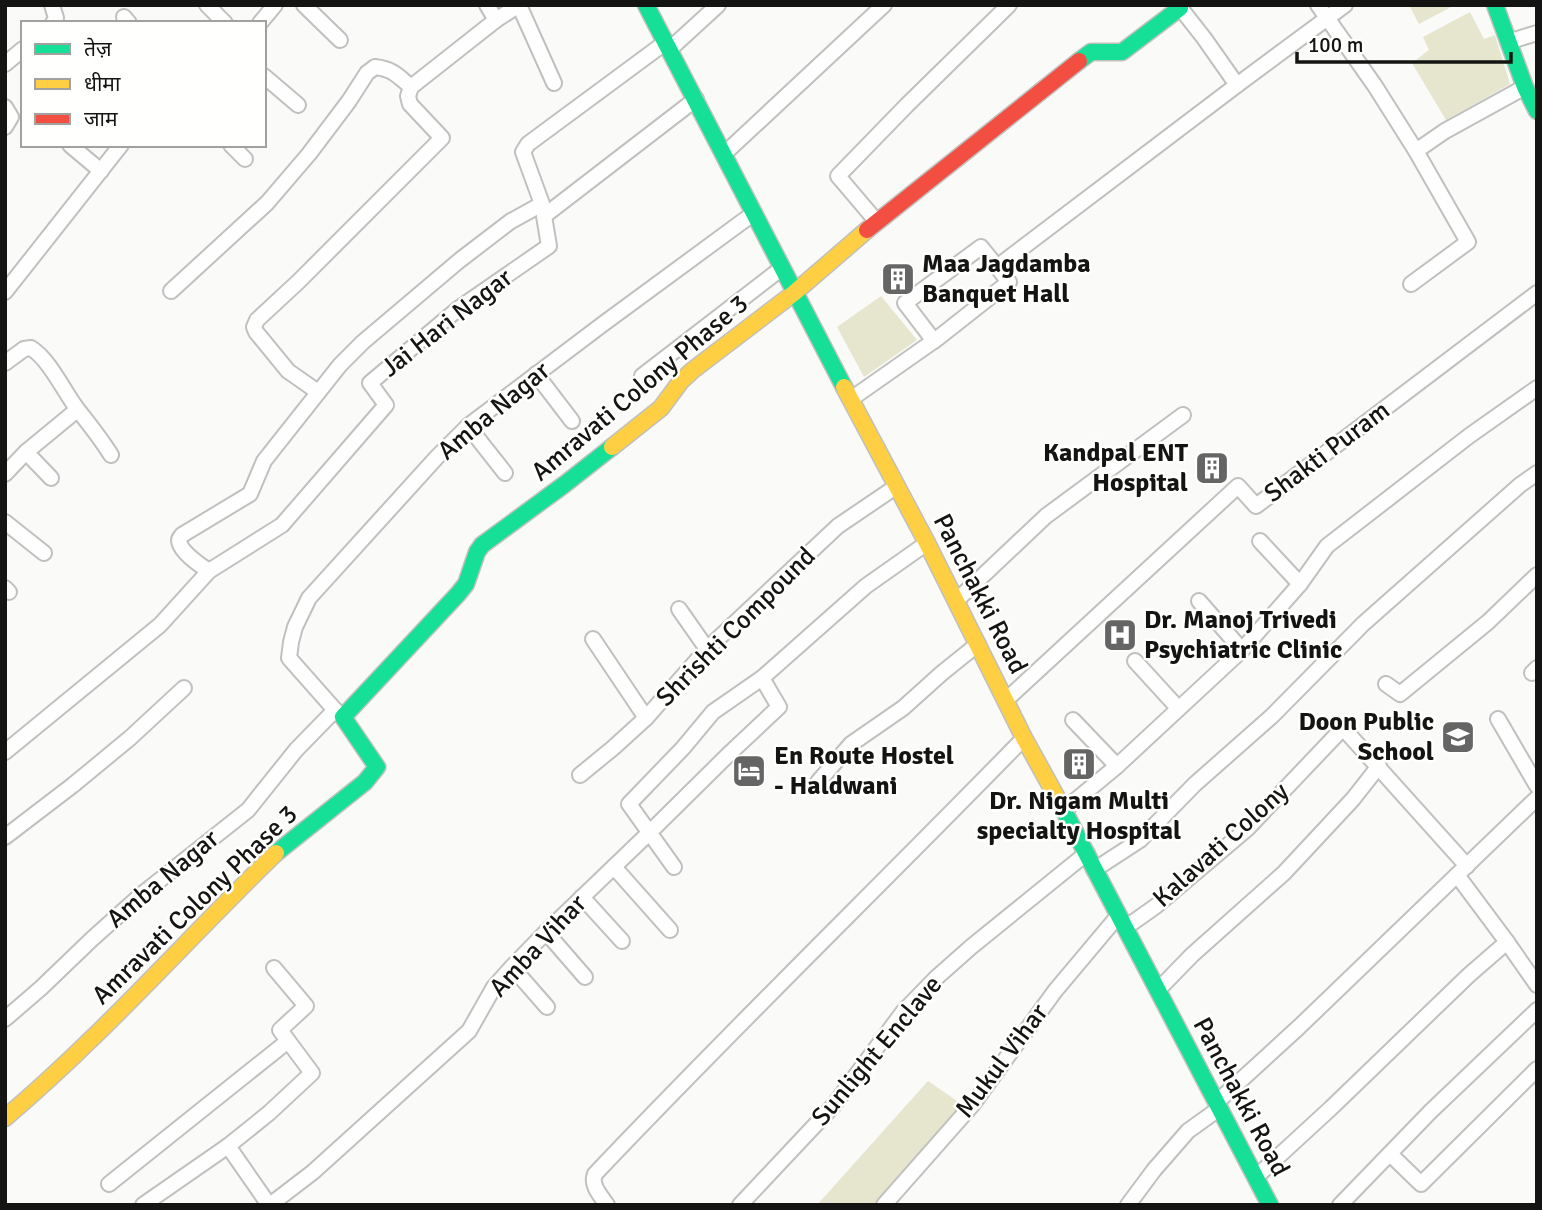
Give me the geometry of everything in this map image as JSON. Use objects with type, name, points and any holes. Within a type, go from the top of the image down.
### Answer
[{"type":"street","points":[[207,5],[223,21]]},
{"type":"street","points":[[262,21],[275,5]]},
{"type":"street","points":[[304,5],[340,40]]},
{"type":"street","points":[[486,5],[496,20]]},
{"type":"street","points":[[318,392],[288,371],[254,327],[257,320],[442,138],[410,104],[408,96],[411,87],[519,5],[554,83]]},
{"type":"street","name":"Panchakki Road","points":[[646,5],[794,293],[927,543],[1024,738],[1087,853],[1270,1205]]},
{"type":"street","points":[[543,210],[523,152],[528,144],[668,46],[718,5]]},
{"type":"street","points":[[724,154],[884,5]]},
{"type":"street","points":[[877,222],[838,176],[1009,5]]},
{"type":"street","points":[[997,267],[1237,85],[1322,12],[1345,5]]},
{"type":"street","points":[[1416,151],[1445,131],[1532,98],[1495,5]]},
{"type":"street","points":[[1179,6],[1237,85]]},
{"type":"street","name":"Amravati Colony Phase 3","points":[[5,1118],[43,1086],[154,978],[275,854],[365,782],[377,767],[339,713],[458,594],[466,584],[482,545],[661,408],[693,370],[794,293],[877,222],[1090,52],[1122,51],[1179,6]]},
{"type":"street","points":[[1322,12],[1375,86],[1468,242],[1411,284]]},
{"type":"street","points":[[1508,42],[1537,33]]},
{"type":"street","points":[[5,64],[21,51]]},
{"type":"street","points":[[172,291],[267,203],[309,154],[367,73],[375,67],[387,69],[411,87]]},
{"type":"street","points":[[266,78],[298,105]]},
{"type":"street","points":[[209,571],[194,561],[179,544],[181,535],[250,494],[264,461],[318,392],[363,342],[511,221],[543,210],[696,99]]},
{"type":"street","points":[[5,107],[11,117],[5,127]]},
{"type":"street","points":[[72,147],[101,171]]},
{"type":"street","points":[[5,292],[119,147]]},
{"type":"street","points":[[233,147],[245,159]]},
{"type":"street","name":"Jai Hari Nagar","points":[[5,752],[160,625],[209,571],[282,525],[386,405],[370,383],[458,309],[549,246],[543,210]]},
{"type":"street","name":"Amba Nagar","points":[[5,1019],[141,895],[248,810],[296,750],[339,713],[289,658],[295,627],[309,598],[437,457],[468,426],[754,213]]},
{"type":"street","points":[[851,399],[934,341],[1009,282],[981,247],[905,303],[934,341]]},
{"type":"street","points":[[642,376],[782,268]]},
{"type":"street","name":"Shakti Puram","points":[[1006,700],[1238,486],[1256,506],[1537,293]]},
{"type":"street","points":[[5,363],[24,349],[31,348],[36,352],[77,410],[97,432],[111,455]]},
{"type":"street","points":[[536,374],[572,421]]},
{"type":"street","points":[[1064,810],[1117,766],[1242,650],[1300,584],[1327,546],[1469,436],[1537,388]]},
{"type":"street","points":[[5,474],[26,452],[77,410]]},
{"type":"street","points":[[956,601],[1046,516],[1183,415]]},
{"type":"street","points":[[468,426],[505,473]]},
{"type":"street","points":[[26,452],[51,478]]},
{"type":"street","points":[[1094,870],[1140,840],[1195,785],[1272,716],[1363,624],[1537,473]]},
{"type":"street","name":"Shrishti Compound","points":[[579,775],[646,718],[707,649],[838,526],[897,486]]},
{"type":"street","points":[[5,522],[44,553]]},
{"type":"street","points":[[1260,541],[1300,584]]},
{"type":"street","points":[[674,867],[629,804],[683,748],[713,712],[762,678],[866,586],[927,543]]},
{"type":"street","points":[[1386,684],[1400,694],[1488,622],[1537,575]]},
{"type":"street","points":[[1199,601],[1242,650]]},
{"type":"street","points":[[679,609],[707,649]]},
{"type":"street","points":[[593,639],[646,718]]},
{"type":"street","points":[[818,782],[851,744],[903,708],[978,644]]},
{"type":"street","points":[[1135,661],[1178,708]]},
{"type":"street","name":"Amba Vihar","points":[[270,1205],[313,1171],[469,1031],[494,987],[512,967],[779,708],[762,678]]},
{"type":"street","points":[[5,837],[130,738],[184,688]]},
{"type":"street","points":[[1498,719],[1537,786]]},
{"type":"street","points":[[1073,720],[1117,766]]},
{"type":"street","name":"Kalavati Colony","points":[[1121,922],[1156,906],[1247,829],[1343,728],[1379,766]]},
{"type":"street","points":[[607,1205],[594,1184],[595,1174],[668,1096],[1024,738]]},
{"type":"street","points":[[1158,990],[1192,955],[1284,873],[1353,799],[1379,766],[1462,871],[1537,985]]},
{"type":"street","points":[[1128,1205],[1154,1170],[1188,1132],[1537,798]]},
{"type":"street","name":"Sunlight Enclave","points":[[740,1205],[834,1105],[903,1012],[936,978],[1087,853]]},
{"type":"street","points":[[614,867],[670,930]]},
{"type":"street","points":[[582,897],[622,940]]},
{"type":"street","name":"Mukul Vihar","points":[[884,1205],[973,1104],[1055,991],[1121,922]]},
{"type":"street","points":[[546,932],[584,977]]},
{"type":"street","points":[[1256,1177],[1507,942]]},
{"type":"street","points":[[512,967],[547,1007]]},
{"type":"street","points":[[143,1205],[228,1146],[312,1073],[280,1030],[306,1006],[274,968]]},
{"type":"street","points":[[1340,1205],[1537,1010]]},
{"type":"street","points":[[108,1184],[288,1041]]},
{"type":"street","points":[[1390,1154],[1421,1184],[1537,1069]]},
{"type":"street","points":[[228,1146],[270,1205]]},
{"type":"green space","points":[[1409,5],[1455,5],[1419,24]]},
{"type":"green space","points":[[1470,12],[1484,39],[1495,35],[1510,84],[1446,120],[1412,63],[1429,50],[1423,37]]},
{"type":"green space","points":[[881,296],[917,340],[864,377],[837,327]]},
{"type":"green space","points":[[928,1081],[963,1105],[873,1205],[817,1205]]},
{"type":"traffic: fast","points":[[646,5],[844,387]]},
{"type":"traffic: fast","points":[[1495,5],[1525,87],[1537,111]]},
{"type":"traffic: fast","points":[[1079,61],[1091,52],[1122,52],[1180,8]]},
{"type":"traffic: fast","points":[[276,853],[365,782],[377,767],[343,717],[458,594],[466,584],[482,545],[612,447]]},
{"type":"traffic: fast","points":[[1061,805],[1270,1205]]},
{"type":"traffic: slow","points":[[612,447],[661,408],[693,370],[794,293],[867,230]]},
{"type":"traffic: slow","points":[[844,387],[1061,805]]},
{"type":"traffic: slow","points":[[5,1118],[109,1021],[276,853]]},
{"type":"traffic: jam","points":[[867,230],[1079,61]]},
{"type":"place","name":"Maa Jagdamba Banquet Hall","points":[[898,279]]},
{"type":"place","name":"Kandpal ENT Hospital","points":[[1212,468]]},
{"type":"place","name":"Dr. Manoj Trivedi Psychiatric Clinic","points":[[1120,635]]},
{"type":"place","name":"Doon Public School","points":[[1458,737]]},
{"type":"place","name":"Dr. Nigam Multi specialty Hospital","points":[[1079,764]]},
{"type":"place","name":"En Route Hostel - Haldwani","points":[[749,771]]}]
